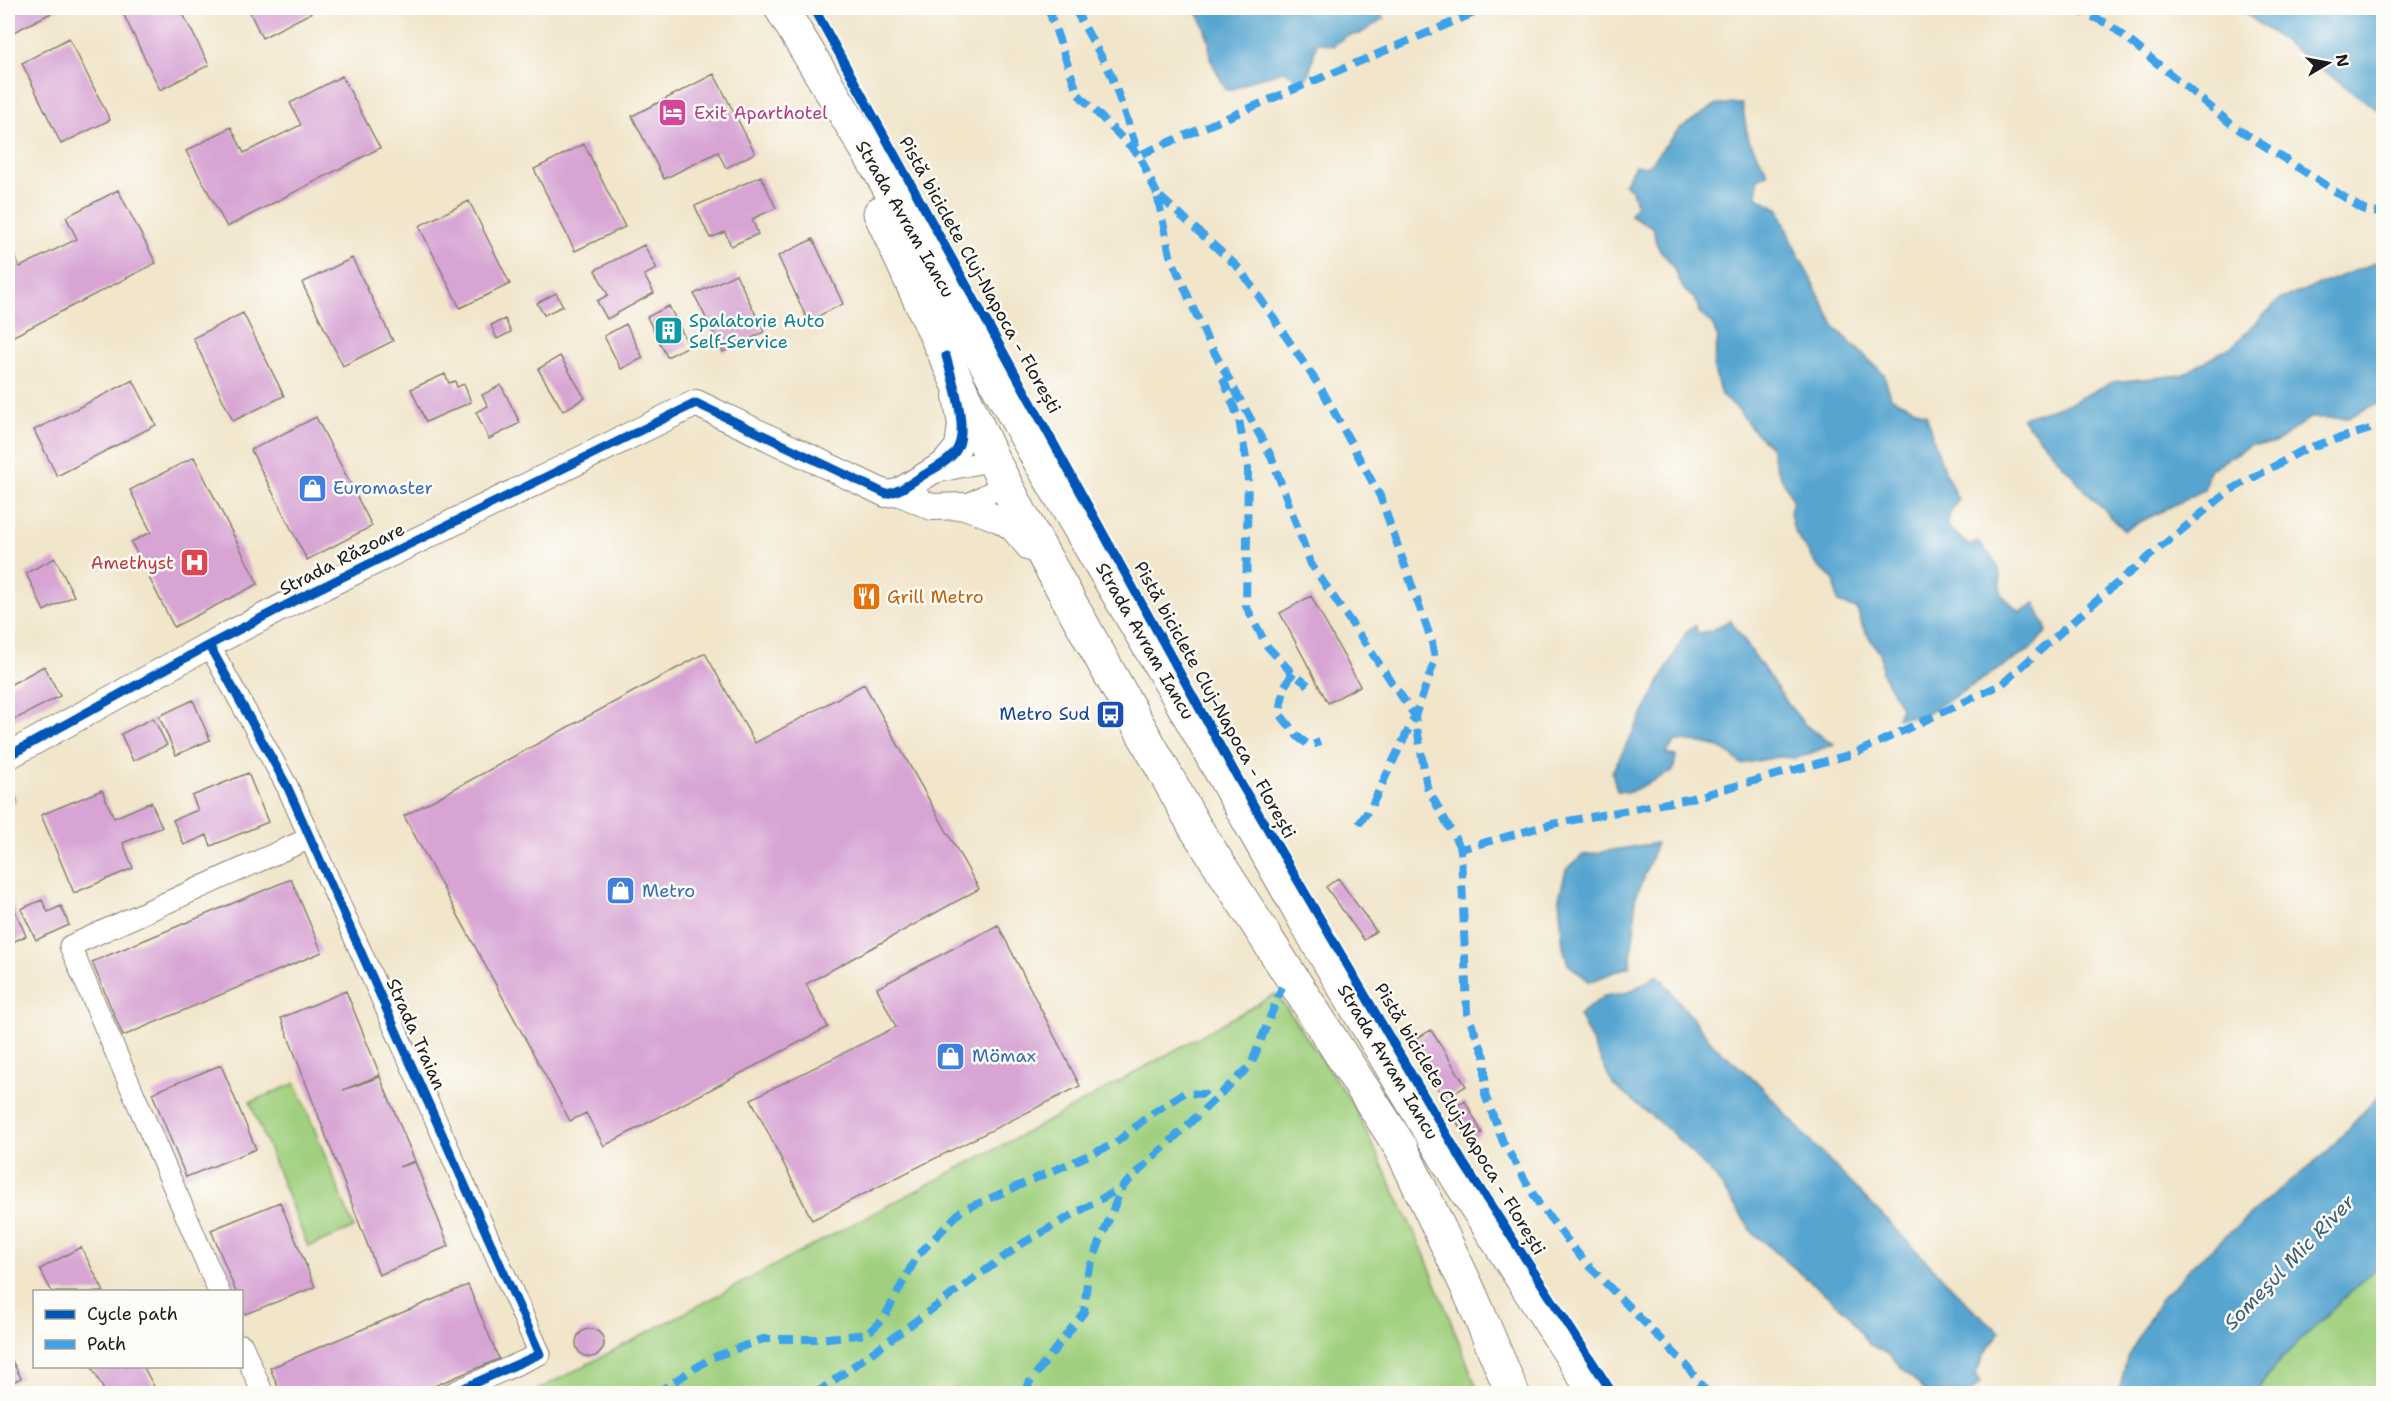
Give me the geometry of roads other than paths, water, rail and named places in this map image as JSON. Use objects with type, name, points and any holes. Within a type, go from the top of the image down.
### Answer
[{"type":"main road","name":"Strada Avram Iancu","points":[[781,8],[882,175],[1038,458],[1173,687],[1318,943],[1459,1180],[1596,1394]]},
{"type":"main road","name":"Strada Avram Iancu","points":[[797,37],[1000,472],[1195,827],[1401,1149],[1470,1293],[1513,1394]]},
{"type":"main road","points":[[1564,1344],[1585,1394]]},
{"type":"street","points":[[898,492],[944,464],[958,447],[961,425],[959,405],[946,356]]},
{"type":"street","name":"Strada Răzoare","points":[[8,756],[208,645],[696,403],[886,494],[898,492]]},
{"type":"street","points":[[925,474],[1000,472]]},
{"type":"street","points":[[966,506],[1000,472]]},
{"type":"street","points":[[898,492],[932,507],[966,506],[999,519],[1012,527],[1056,576]]},
{"type":"street","name":"Strada Traian","points":[[208,645],[287,786],[540,1354],[450,1394]]},
{"type":"street","points":[[218,1290],[70,946],[310,838]]},
{"type":"street","points":[[243,1347],[263,1394]]},
{"type":"water","points":[[1194,8],[1373,8],[1384,18],[1360,34],[1346,36],[1333,46],[1317,42],[1309,74],[1303,83],[1284,70],[1226,90],[1210,58],[1209,41],[1201,19]]},
{"type":"water","points":[[2238,8],[2369,8],[2383,18],[2383,114]]},
{"type":"water","points":[[1717,104],[1742,104],[1748,138],[1768,173],[1757,180],[1757,197],[1779,209],[1790,238],[1836,329],[1884,374],[1890,397],[1926,414],[1932,437],[1958,500],[1950,513],[1947,526],[1968,545],[1978,542],[1997,565],[2001,594],[2020,612],[2035,603],[2047,631],[2030,650],[1923,716],[1897,718],[1901,707],[1882,673],[1881,655],[1863,628],[1857,609],[1838,603],[1834,579],[1819,568],[1794,531],[1790,513],[1793,500],[1775,465],[1771,448],[1752,429],[1738,409],[1721,395],[1713,366],[1718,339],[1712,324],[1700,314],[1695,298],[1683,288],[1673,267],[1658,247],[1654,228],[1630,215],[1636,204],[1632,190],[1624,184],[1635,165],[1647,167],[1679,129]]},
{"type":"water","points":[[2378,262],[2384,263],[2383,400],[2348,418],[2310,418],[2273,444],[2251,445],[2209,470],[2204,490],[2124,530],[2093,499],[2022,418],[2070,403],[2112,382],[2182,375],[2234,345],[2279,300]]},
{"type":"water","points":[[1730,620],[1805,725],[1834,744],[1798,758],[1778,757],[1741,764],[1734,757],[1711,745],[1675,741],[1666,754],[1676,756],[1673,771],[1630,792],[1617,791],[1612,772],[1686,632],[1695,625],[1698,633],[1710,631]]},
{"type":"water","points":[[1657,843],[1635,899],[1630,966],[1590,982],[1568,964],[1563,947],[1559,898],[1566,870],[1583,855]]},
{"type":"water","points":[[1658,975],[1712,1043],[1761,1086],[1809,1140],[1971,1307],[2000,1332],[1985,1353],[1976,1373],[1981,1382],[1970,1393],[1927,1393],[1888,1354],[1868,1344],[1849,1314],[1753,1233],[1716,1178],[1670,1131],[1613,1085],[1579,1015],[1604,996],[1629,992]]},
{"type":"water","name":"Someşul Mic River","points":[[2383,1091],[2383,1261],[2282,1358],[2254,1393],[2119,1393],[2127,1358],[2160,1300],[2191,1267],[2269,1198],[2324,1155]]},
{"type":"place","name":"Exit Aparthotel","points":[[673,113]]},
{"type":"place","name":"Spalatorie Auto Self-Service","points":[[668,331]]},
{"type":"place","name":"Euromaster","points":[[312,488]]},
{"type":"place","name":"Amethyst","points":[[195,563]]},
{"type":"place","name":"Grill Metro","points":[[866,597]]},
{"type":"place","name":"Metro Sud","points":[[1111,714]]},
{"type":"place","name":"Metro","points":[[621,891]]},
{"type":"place","name":"Mömax","points":[[951,1056]]}]
